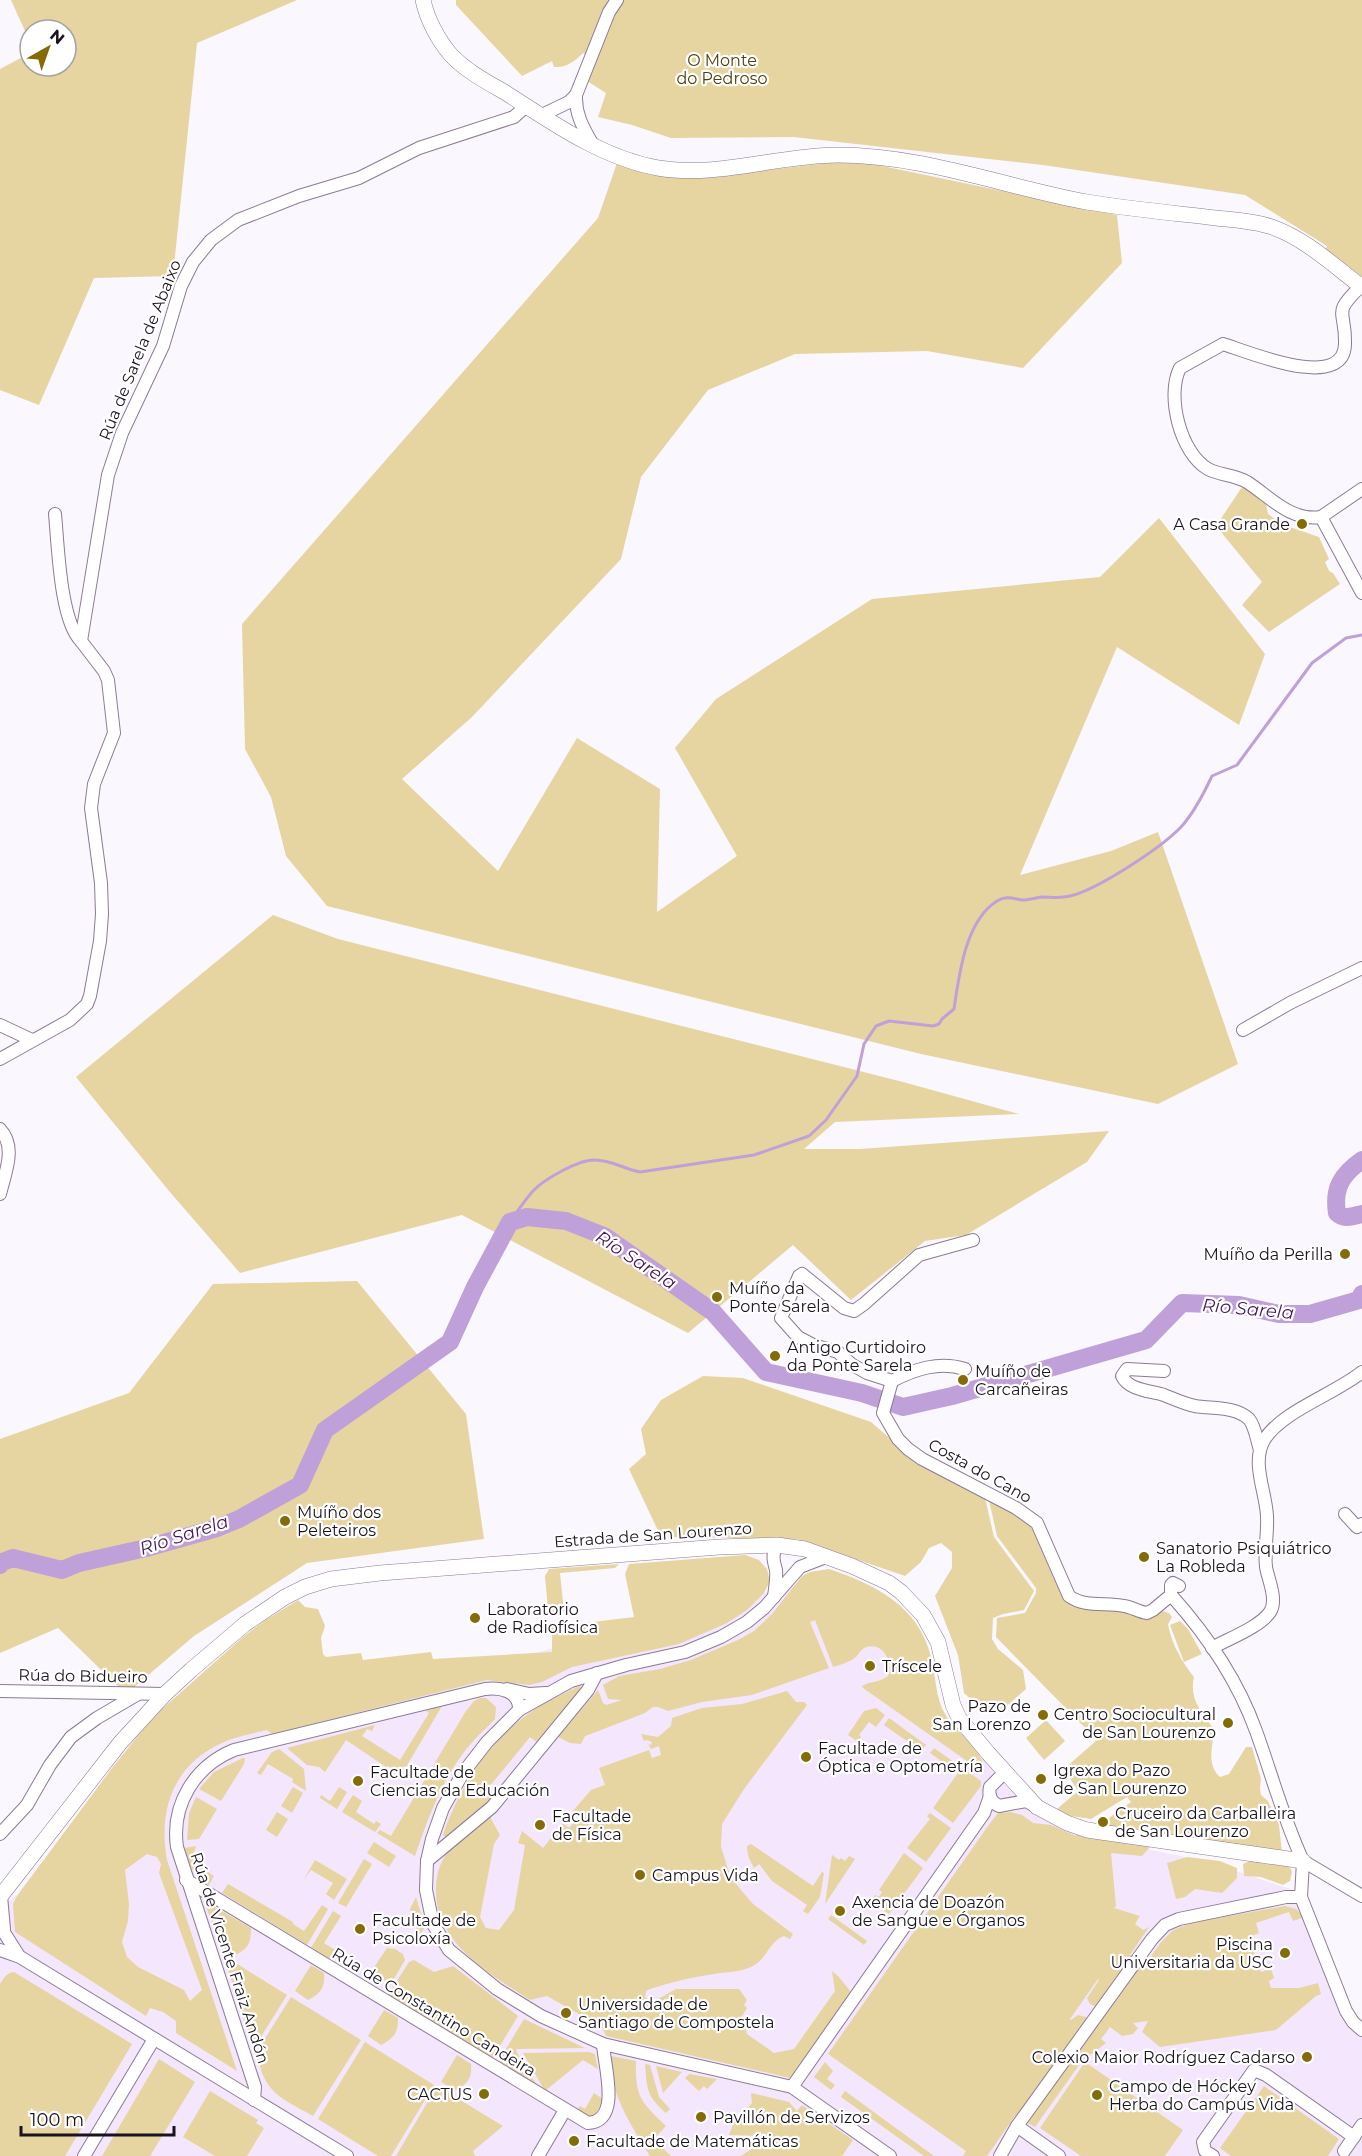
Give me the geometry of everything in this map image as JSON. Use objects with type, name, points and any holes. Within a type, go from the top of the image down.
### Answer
[{"type":"street","points":[[423,0],[424,9],[433,28],[452,56],[526,106],[594,146],[630,161],[673,170],[717,169],[835,155],[886,158],[923,164],[1088,202],[1258,223],[1289,235],[1306,245],[1361,287],[1343,306],[1341,312],[1346,346],[1341,357],[1329,366],[1315,369],[1263,359],[1222,344],[1180,368],[1174,384],[1178,424],[1185,443],[1200,464],[1210,470],[1245,480],[1282,508],[1306,516],[1321,517],[1362,489]]},
{"type":"street","points":[[594,146],[578,115],[576,95],[609,12],[617,0]]},
{"type":"street","points":[[542,115],[569,102],[576,95]]},
{"type":"street","name":"Rúa de Sarela de Abaixo","points":[[81,641],[108,475],[118,444],[163,346],[181,286],[193,262],[211,240],[238,220],[299,196],[359,178],[419,148],[514,117],[526,106]]},
{"type":"street","points":[[0,1059],[70,1020],[87,1004],[100,941],[102,891],[91,808],[94,784],[114,733],[108,680],[104,671],[76,636],[65,604],[59,567],[55,514]]},
{"type":"street","points":[[1321,517],[1362,593]]},
{"type":"street","points":[[1243,1030],[1305,995],[1362,968]]},
{"type":"street","points":[[0,1025],[32,1040]]},
{"type":"street","points":[[0,1129],[8,1140],[10,1148],[0,1194]]},
{"type":"street","points":[[965,1370],[958,1367],[929,1367],[918,1369],[891,1383],[851,1364],[838,1352],[813,1346],[798,1337],[781,1318],[799,1276],[802,1274],[844,1308],[854,1311],[919,1255],[974,1240]]},
{"type":"street","points":[[1164,1371],[1135,1368],[1127,1369],[1122,1376],[1125,1382],[1142,1390],[1161,1394],[1193,1406],[1221,1408],[1246,1417],[1263,1444]]},
{"type":"street","points":[[1362,1372],[1347,1384],[1298,1410],[1280,1424],[1263,1444],[1259,1469],[1267,1517],[1265,1564],[1274,1601],[1271,1611],[1260,1622],[1212,1648],[1242,1699],[1256,1730],[1275,1792],[1303,1861],[1300,1897],[1346,2011],[1362,2030]]},
{"type":"street","name":"Costa do Cano","points":[[891,1383],[883,1413],[898,1439],[922,1459],[1016,1508],[1037,1523],[1069,1596],[1082,1604],[1128,1606],[1147,1613],[1175,1590],[1212,1648]]},
{"type":"street","points":[[1345,1514],[1357,1527],[1362,1524]]},
{"type":"street","points":[[774,1597],[776,1571],[773,1553],[777,1545]]},
{"type":"street","name":"Estrada de San Lourenzo","points":[[1,1896],[120,1743],[165,1694],[245,1624],[265,1609],[305,1587],[331,1579],[459,1567],[719,1547],[777,1545],[797,1547],[852,1566],[889,1583],[901,1592],[923,1615],[938,1642],[953,1705],[959,1718],[1037,1807],[1067,1823],[1087,1830],[1303,1861]]},
{"type":"street","points":[[797,1547],[803,1558],[797,1570],[774,1597],[747,1622],[721,1637],[685,1652],[626,1665],[571,1681],[519,1710],[487,1742],[463,1773],[443,1808],[427,1861],[428,1905],[433,1924],[448,1950],[497,1989],[526,2007],[561,2026],[603,2044],[792,2087],[890,2156]]},
{"type":"street","points":[[776,1571],[788,1575],[826,1557]]},
{"type":"street","points":[[427,1861],[492,1807],[588,1690],[597,1673]]},
{"type":"street","points":[[498,1687],[513,1695],[520,1705],[519,1710]]},
{"type":"street","name":"Rúa de Vicente Fraiz Andón","points":[[254,2100],[255,2087],[186,1880],[176,1838],[177,1815],[194,1779],[215,1759],[242,1748],[485,1689],[498,1687],[529,1694],[548,1693]]},
{"type":"street","points":[[485,1689],[496,1692],[519,1710]]},
{"type":"street","name":"Rúa do Bidueiro","points":[[0,1691],[165,1694]]},
{"type":"street","points":[[0,1834],[27,1805],[50,1765],[71,1737],[97,1718],[138,1694]]},
{"type":"street","points":[[792,2087],[984,1813],[992,1783],[1005,1772]]},
{"type":"street","points":[[1004,1807],[1013,1801],[1021,1790]]},
{"type":"street","points":[[990,1796],[995,1804],[1004,1807]]},
{"type":"street","points":[[984,1813],[1026,1801],[1037,1807]]},
{"type":"street","points":[[1303,1861],[1362,1896]]},
{"type":"street","name":"Rúa de Constantino Candeira","points":[[186,1880],[588,2123],[594,2122],[605,2114],[609,2104],[603,2044]]},
{"type":"street","points":[[1,1896],[2,1932],[20,1957]]},
{"type":"street","points":[[999,2156],[1017,2126],[1152,1939],[1166,1925],[1179,1919],[1286,1897],[1300,1897]]},
{"type":"street","points":[[0,1950],[20,1957],[347,2156]]},
{"type":"street","points":[[84,2156],[154,2039]]},
{"type":"street","points":[[1212,2156],[1206,2151],[1203,2142],[1254,2070],[1266,2075],[1354,2137]]},
{"type":"street","points":[[538,2156],[565,2110]]},
{"type":"street","points":[[1344,2151],[1362,2125]]},
{"type":"street","points":[[1017,2126],[1059,2156]]},
{"type":"shaded area","name":"Campus Vida","points":[[837,1576],[943,1715],[1027,1809],[1054,1825],[1084,1836],[1209,1862],[1296,1891],[1352,2029],[1362,2037],[1362,2156],[0,2156],[0,1907],[17,1895],[141,1732],[500,1662],[809,1581]]},
{"type":"green space","points":[[11,0],[297,0],[197,43],[173,276],[94,278],[39,405],[0,390],[0,69],[18,59],[18,78],[78,78],[78,18],[19,18]]},
{"type":"green space","name":"O Monte do Pedroso","points":[[456,0],[1362,0],[1362,279],[1325,251],[1327,246],[1245,195],[1043,165],[794,137],[671,138],[598,117],[606,93],[587,81],[594,63],[583,53],[567,65],[554,67],[552,61],[522,76],[456,5]]},
{"type":"green space","points":[[835,162],[863,162],[1117,215],[1122,263],[1023,368],[927,351],[795,354],[708,390],[641,477],[621,559],[472,717],[402,779],[498,871],[577,738],[660,789],[657,912],[737,856],[675,748],[716,699],[872,599],[1100,577],[1159,518],[1265,654],[1239,725],[1117,647],[1020,875],[1111,851],[1158,832],[1238,1064],[1158,1104],[921,1054],[327,906],[286,856],[271,797],[245,749],[242,624],[598,218],[617,163],[718,176]]},
{"type":"green space","points":[[1244,484],[1265,499],[1268,514],[1284,525],[1319,537],[1329,559],[1325,562],[1329,571],[1340,584],[1269,632],[1242,605],[1262,582],[1216,526]]},
{"type":"green space","points":[[273,915],[338,939],[903,1082],[1019,1114],[835,1122],[804,1149],[860,1149],[1109,1131],[1087,1162],[966,1235],[925,1241],[851,1300],[793,1245],[688,1333],[462,1215],[240,1273],[169,1191],[76,1077]]},
{"type":"green space","points":[[357,1281],[466,1414],[484,1539],[307,1563],[194,1636],[126,1694],[58,1628],[0,1653],[0,1439],[129,1393],[213,1284]]},
{"type":"green space","points":[[703,1376],[743,1378],[871,1422],[909,1455],[985,1498],[994,1537],[1034,1591],[1024,1610],[993,1618],[992,1639],[998,1649],[1023,1670],[1026,1689],[1001,1711],[980,1707],[964,1693],[958,1655],[935,1596],[952,1568],[952,1552],[941,1543],[929,1548],[921,1562],[905,1576],[797,1539],[661,1537],[629,1469],[646,1454],[641,1429],[661,1400]]},
{"type":"green space","points":[[989,1500],[1028,1522],[1044,1546],[1065,1600],[1152,1614],[1162,1611],[1169,1613],[1172,1617],[1168,1624],[1174,1645],[1194,1677],[1195,1699],[1214,1729],[1211,1754],[1213,1767],[1220,1777],[1229,1774],[1246,1747],[1252,1747],[1261,1779],[1261,1795],[1268,1801],[1279,1825],[1282,1853],[1109,1826],[1109,1818],[1131,1802],[1127,1797],[1091,1819],[1071,1816],[1057,1809],[1078,1791],[1064,1769],[1097,1740],[996,1637],[997,1618],[1025,1613],[1036,1593],[1036,1588],[997,1536]]},
{"type":"green space","points":[[745,1555],[759,1560],[767,1569],[770,1581],[764,1593],[747,1610],[727,1623],[679,1644],[572,1667],[542,1682],[529,1685],[487,1680],[272,1734],[267,1730],[238,1737],[205,1752],[191,1764],[173,1791],[168,1807],[165,1824],[167,1860],[237,2071],[176,2033],[176,2021],[163,2012],[150,2008],[146,2016],[15,1932],[13,1904],[17,1896],[141,1732],[161,1710],[243,1637],[298,1600],[305,1607],[318,1609],[325,1626],[321,1638],[323,1654],[326,1657],[361,1653],[363,1660],[431,1652],[433,1659],[552,1652],[552,1627],[634,1617],[625,1574],[629,1564]],"holes":[[[147,1854],[157,1857],[161,1864],[159,1873],[202,1990],[190,2001],[184,1990],[138,1967],[127,1957],[122,1942],[128,1921],[129,1904],[125,1870]]]},
{"type":"green space","points":[[619,1564],[615,1568],[560,1573],[564,1612],[555,1613],[548,1610],[545,1576],[549,1569]]},
{"type":"green space","points":[[829,1569],[878,1590],[905,1611],[916,1624],[925,1639],[931,1657],[937,1693],[945,1714],[976,1750],[984,1765],[984,1773],[863,1688],[865,1684],[888,1676],[888,1660],[878,1648],[866,1647],[854,1659],[833,1667],[815,1620],[810,1622],[829,1668],[752,1695],[702,1702],[668,1711],[653,1707],[645,1713],[585,1736],[581,1744],[570,1743],[558,1737],[598,1690],[606,1705],[622,1700],[608,1699],[603,1685],[619,1676],[660,1669],[691,1660],[738,1640],[754,1631],[772,1614],[802,1576],[810,1572]]},
{"type":"green space","points":[[1180,1621],[1188,1629],[1202,1654],[1184,1662],[1170,1625]]},
{"type":"green space","points":[[579,1686],[583,1688],[538,1743],[530,1737],[485,1792],[492,1799],[446,1837],[443,1835],[468,1780],[492,1747],[506,1732],[538,1707]]},
{"type":"green space","points":[[787,1691],[796,1702],[804,1702],[807,1705],[744,1789],[722,1824],[721,1847],[736,1884],[753,1904],[793,1934],[790,1939],[784,1936],[774,1942],[761,1960],[751,1967],[666,1984],[646,1991],[645,1997],[653,2002],[676,1989],[739,1989],[747,2000],[744,2005],[747,2008],[742,2016],[747,2034],[774,2053],[794,2049],[835,1991],[832,1971],[851,1992],[790,2078],[606,2036],[602,2027],[547,1996],[530,2000],[483,1968],[455,1942],[438,1910],[436,1882],[445,1856],[466,1835],[490,1817],[500,1835],[494,1844],[480,1917],[486,1928],[499,1930],[514,1910],[525,1845],[518,1843],[522,1831],[543,1848],[563,1823],[569,1828],[578,1818],[572,1812],[591,1790],[605,1785],[599,1768],[649,1750],[652,1758],[661,1755],[659,1746],[651,1749],[648,1744],[651,1745],[652,1742],[644,1741],[641,1734],[658,1737],[671,1726],[672,1718],[702,1708],[742,1704]]},
{"type":"green space","points":[[486,1698],[496,1707],[495,1719],[477,1736],[455,1765],[432,1809],[415,1856],[377,1833],[380,1830],[391,1836],[466,1711],[474,1701]]},
{"type":"green space","points":[[442,1706],[406,1767],[404,1766],[400,1773],[386,1767],[346,1740],[325,1772],[319,1767],[307,1765],[287,1748],[375,1725],[372,1731],[367,1729],[362,1736],[400,1760],[429,1713],[426,1711]]},
{"type":"green space","points":[[876,1708],[885,1715],[876,1727],[869,1722],[859,1735],[861,1737],[858,1742],[848,1735],[864,1711]]},
{"type":"green space","points":[[889,1718],[926,1745],[921,1751],[884,1725]]},
{"type":"green space","points":[[1046,1720],[1065,1741],[1044,1760],[1026,1738]]},
{"type":"green space","points":[[934,1748],[981,1781],[981,1786],[953,1823],[933,1808],[958,1773],[930,1753]]},
{"type":"green space","points":[[279,1749],[304,1769],[306,1791],[292,1782],[293,1779],[268,1764],[261,1775],[257,1773],[272,1752]]},
{"type":"green space","points":[[245,1758],[244,1764],[221,1801],[199,1789],[214,1772]]},
{"type":"green space","points":[[293,1787],[303,1793],[292,1813],[281,1806]]},
{"type":"green space","points":[[339,1787],[347,1792],[337,1809],[320,1798],[321,1795],[330,1801]]},
{"type":"green space","points":[[353,1795],[362,1801],[356,1812],[374,1824],[376,1821],[381,1824],[375,1832],[342,1812]]},
{"type":"green space","points":[[196,1797],[217,1809],[199,1839],[187,1840],[189,1813]]},
{"type":"green space","points":[[277,1812],[288,1819],[277,1837],[266,1830]]},
{"type":"green space","points":[[1010,1812],[1022,1815],[1033,1823],[1051,1825],[1076,1836],[1078,1831],[1150,1847],[1142,1856],[1111,1853],[1116,1906],[1114,1908],[1140,1916],[1135,1924],[1143,1930],[1149,1927],[1130,1955],[1149,1959],[1172,1931],[1190,1923],[1285,1906],[1296,1909],[1304,1917],[1293,1921],[1289,1912],[1256,1923],[1259,1933],[1249,1937],[1261,1972],[1271,1969],[1274,1978],[1269,1981],[1271,1988],[1299,1988],[1318,1983],[1321,1994],[1276,2030],[1160,2047],[1142,2032],[1148,2021],[1133,2023],[1138,2028],[1133,2034],[1122,2036],[1110,2027],[1101,2039],[1106,2043],[1082,2061],[1035,2127],[1015,2116],[987,2156],[963,2156],[966,2151],[828,2054],[998,1813]],"holes":[[[1099,1980],[1087,1998],[1090,2004],[1103,2010],[1093,2027],[1086,2017],[1078,2015],[1071,2020]]]},
{"type":"green space","points":[[930,1813],[951,1828],[926,1862],[907,1848],[930,1819],[927,1816]]},
{"type":"green space","points":[[374,1842],[396,1856],[389,1867],[367,1853]]},
{"type":"green space","points":[[751,1844],[813,1886],[822,1872],[824,1873],[820,1897],[808,1914],[803,1911],[807,1905],[772,1881],[759,1864],[754,1868],[747,1849],[747,1846]]},
{"type":"green space","points":[[196,1846],[193,1856],[195,1863],[214,1876],[209,1885],[192,1870],[188,1860],[185,1848]]},
{"type":"green space","points":[[904,1853],[923,1868],[889,1914],[874,1903],[876,1900],[873,1898],[875,1895],[879,1897],[882,1892],[879,1890]]},
{"type":"green space","points":[[832,1855],[839,1860],[841,1858],[845,1861],[849,1856],[855,1859],[825,1904]]},
{"type":"green space","points":[[1187,1857],[1220,1861],[1237,1868],[1237,1878],[1222,1893],[1195,1889],[1185,1897],[1176,1899],[1167,1863]]},
{"type":"green space","points":[[364,1859],[372,1864],[346,1907],[338,1903]]},
{"type":"green space","points":[[315,1860],[347,1879],[334,1900],[326,1894],[333,1883],[311,1870],[303,1881]]},
{"type":"green space","points":[[1252,1860],[1264,1864],[1289,1865],[1292,1872],[1290,1881],[1283,1885],[1261,1877],[1244,1876],[1243,1864]]},
{"type":"green space","points":[[228,1884],[293,1922],[304,1931],[322,1905],[328,1909],[307,1945],[222,1893]]},
{"type":"green space","points":[[416,1897],[425,1927],[421,1933],[417,1931],[410,1909]]},
{"type":"green space","points":[[208,1903],[251,1928],[246,1948],[235,1955],[221,1946],[205,1904]]},
{"type":"green space","points":[[333,1911],[341,1916],[324,1943],[335,1950],[329,1959],[311,1948]]},
{"type":"green space","points":[[831,1915],[867,1941],[864,1945],[828,1919]]},
{"type":"green space","points":[[387,1948],[395,1949],[403,1954],[405,1960],[391,1984],[371,1972]]},
{"type":"green space","points":[[223,1955],[287,1995],[254,2048]]},
{"type":"green space","points":[[414,1960],[434,1972],[453,1966],[518,2016],[492,2059],[388,1995],[409,1962]]},
{"type":"green space","points":[[311,1965],[324,1973],[324,1978],[321,1990],[308,2000],[295,1991]]},
{"type":"green space","points":[[14,1972],[132,2044],[65,2156],[0,2156],[0,1984],[7,1975]]},
{"type":"green space","points":[[291,1997],[361,2040],[313,2116],[287,2102],[270,2087],[263,2075],[256,2053]]},
{"type":"green space","points":[[384,2010],[398,2018],[398,2023],[394,2034],[381,2045],[368,2036]]},
{"type":"green space","points":[[524,2019],[585,2048],[517,2049],[516,2051],[538,2087],[498,2062]]},
{"type":"green space","points":[[365,2042],[434,2085],[391,2156],[378,2156],[318,2119]]},
{"type":"green space","points":[[589,2052],[595,2054],[598,2069],[583,2060],[545,2091],[523,2053]]},
{"type":"green space","points":[[457,2055],[471,2064],[471,2069],[468,2080],[455,2090],[441,2082]]},
{"type":"green space","points":[[611,2056],[636,2061],[638,2091],[641,2098],[666,2126],[654,2139],[671,2156],[650,2156],[635,2132],[615,2089]]},
{"type":"green space","points":[[159,2059],[195,2082],[150,2156],[102,2156]]},
{"type":"green space","points":[[825,2062],[833,2071],[827,2079],[835,2085],[831,2090],[814,2077]]},
{"type":"green space","name":"Campo de Hóckey Herba do Campus Vida","points":[[1085,2062],[1183,2130],[1165,2156],[1081,2156],[1040,2128]]},
{"type":"green space","points":[[645,2064],[650,2065],[659,2097],[670,2109],[666,2113],[651,2096]]},
{"type":"green space","points":[[656,2066],[682,2072],[663,2093]]},
{"type":"green space","points":[[689,2074],[717,2079],[707,2089],[704,2086],[699,2091],[685,2078]]},
{"type":"green space","points":[[437,2086],[503,2126],[473,2151],[475,2156],[396,2156]]},
{"type":"green space","points":[[1264,2086],[1339,2139],[1328,2156],[1231,2156],[1220,2148]]},
{"type":"green space","points":[[210,2091],[258,2120],[256,2123],[264,2128],[247,2156],[215,2156],[183,2137]]},
{"type":"green space","points":[[845,2091],[934,2156],[924,2156],[841,2097]]},
{"type":"green space","points":[[594,2093],[603,2099],[603,2102],[594,2117],[588,2117],[577,2110],[580,2106],[585,2109]]},
{"type":"green space","points":[[751,2093],[789,2102],[797,2111],[802,2105],[853,2140],[842,2156],[741,2156],[753,2148],[760,2136],[729,2135],[734,2122],[752,2103]]},
{"type":"waterway","points":[[510,1222],[538,1186],[580,1163],[601,1160],[640,1172],[754,1155],[809,1136],[826,1120],[857,1076],[864,1044],[876,1026],[889,1021],[933,1026],[939,1024],[954,1009],[965,950],[977,922],[986,910],[1004,898],[1025,900],[1076,894],[1126,869],[1172,836],[1186,821],[1212,776],[1237,765],[1312,663],[1346,638],[1362,635]]},
{"type":"waterway","name":"Río Sarela","points":[[1362,1160],[1344,1176],[1336,1196],[1337,1213],[1349,1217],[1362,1214]]},
{"type":"waterway","name":"Río Sarela","points":[[0,1565],[13,1558],[62,1570],[79,1563],[146,1548],[217,1528],[239,1519],[300,1485],[325,1430],[450,1342],[475,1287],[510,1222],[527,1217],[566,1221],[604,1236],[713,1312],[766,1372],[862,1393],[903,1407],[952,1396],[1146,1340],[1182,1303],[1239,1305],[1279,1314],[1310,1314],[1359,1300],[1362,1294]]},
{"type":"place","name":"A Casa Grande","points":[[1302,524]]},
{"type":"place","name":"Muíño da Perilla","points":[[1345,1254]]},
{"type":"place","name":"Muíño da Ponte Sarela","points":[[717,1297]]},
{"type":"place","name":"Antigo Curtidoiro da Ponte Sarela","points":[[775,1356]]},
{"type":"place","name":"Muíño de Carcañeiras","points":[[963,1380]]},
{"type":"place","name":"Muíño dos Peleteiros","points":[[285,1521]]},
{"type":"place","name":"Sanatorio Psiquiátrico La Robleda","points":[[1144,1557]]},
{"type":"place","name":"Laboratorio de Radiofísica","points":[[475,1618]]},
{"type":"place","name":"Tríscele","points":[[870,1666]]},
{"type":"place","name":"Pazo de San Lorenzo","points":[[1043,1715]]},
{"type":"place","name":"Centro Sociocultural de San Lourenzo","points":[[1228,1723]]},
{"type":"place","name":"Facultade de Óptica e Optometría","points":[[806,1757]]},
{"type":"place","name":"Igrexa do Pazo de San Lourenzo","points":[[1041,1779]]},
{"type":"place","name":"Facultade de Ciencias da Educación","points":[[358,1781]]},
{"type":"place","name":"Cruceiro da Carballeira de San Lourenzo","points":[[1103,1822]]},
{"type":"place","name":"Facultade de Física","points":[[540,1825]]},
{"type":"place","name":"Campus Vida","points":[[640,1875]]},
{"type":"place","name":"Axencia de Doazón de Sangue e Órganos","points":[[840,1911]]},
{"type":"place","name":"Facultade de Psicoloxía","points":[[360,1929]]},
{"type":"place","name":"Piscina Universitaria da USC","points":[[1285,1953]]},
{"type":"place","name":"Universidade de Santiago de Compostela","points":[[566,2013]]},
{"type":"place","name":"Colexio Maior Rodríguez Cadarso","points":[[1307,2057]]},
{"type":"place","name":"CACTUS","points":[[484,2094]]},
{"type":"place","name":"Campo de Hóckey Herba do Campus Vida","points":[[1097,2095]]},
{"type":"place","name":"Pavillón de Servizos","points":[[701,2117]]},
{"type":"place","name":"Facultade de Matemáticas","points":[[574,2141]]}]
